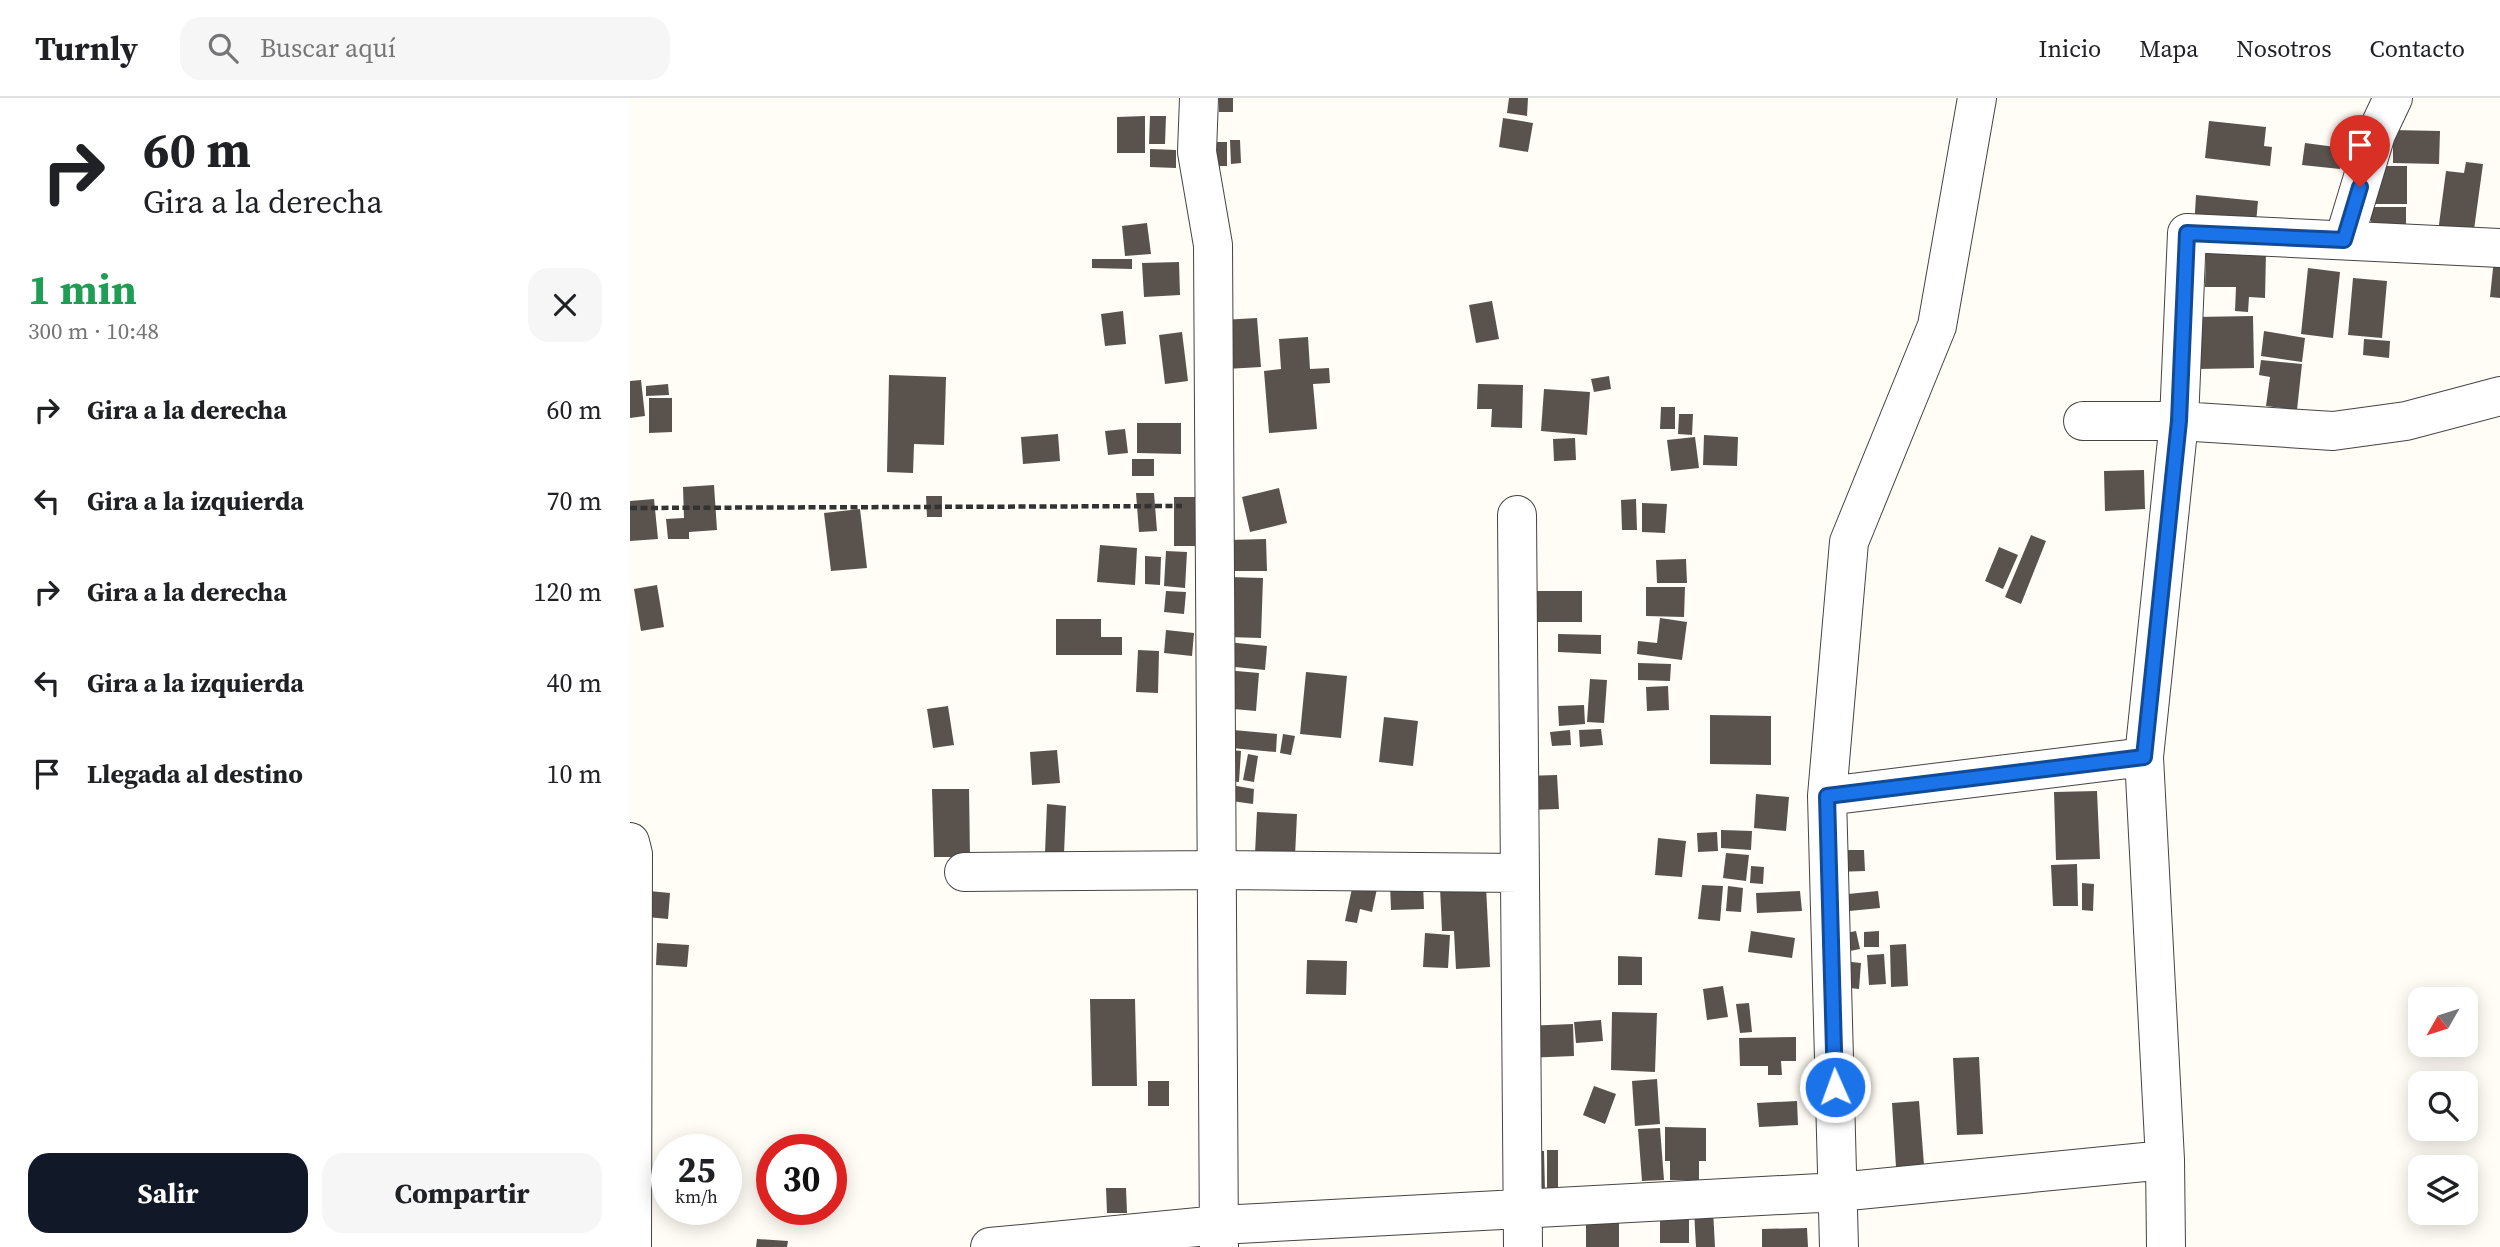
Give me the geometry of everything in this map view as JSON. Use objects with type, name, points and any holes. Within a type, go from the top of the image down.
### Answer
[{"type":"street","points":[[1199,98],[1197,152],[1213,245],[1219,1236]]},
{"type":"street","points":[[1839,1247],[1827,796],[1849,542],[1937,326],[1977,98]]},
{"type":"street","points":[[2344,240],[2376,134],[2393,98]]},
{"type":"street","points":[[2166,1247],[2165,1160],[2144,757],[2179,421],[2187,233],[2500,248]]},
{"type":"street","points":[[2083,421],[2179,421],[2333,431],[2406,421],[2500,396]]},
{"type":"street","points":[[1517,515],[1523,1247]]},
{"type":"street","points":[[1827,796],[2144,757]]},
{"type":"street","points":[[630,842],[633,854],[632,1247]]},
{"type":"street","points":[[964,872],[1217,870],[1519,873]]},
{"type":"street","points":[[990,1247],[1219,1236],[1521,1207],[1838,1192],[2165,1160]]},
{"type":"path","points":[[630,508],[1214,506]]},
{"type":"building","points":[[1219,98],[1233,98],[1233,112],[1219,112]]},
{"type":"building","points":[[1509,98],[1528,98],[1527,116],[1507,113]]},
{"type":"building","points":[[1145,116],[1145,153],[1117,153],[1117,117]]},
{"type":"building","points":[[1150,116],[1166,116],[1165,144],[1149,144]]},
{"type":"building","points":[[1503,118],[1533,123],[1528,152],[1499,147]]},
{"type":"building","points":[[2209,121],[2266,127],[2264,146],[2272,147],[2270,166],[2205,158]]},
{"type":"building","points":[[2393,130],[2440,131],[2439,164],[2393,163]]},
{"type":"building","points":[[1230,140],[1240,140],[1241,163],[1231,164]]},
{"type":"building","points":[[1200,142],[1227,142],[1227,166],[1200,166]]},
{"type":"building","points":[[2305,143],[2343,148],[2340,169],[2302,165]]},
{"type":"building","points":[[1150,149],[1176,150],[1176,168],[1150,167]]},
{"type":"building","points":[[2466,162],[2483,164],[2473,237],[2438,232],[2446,171],[2464,173]]},
{"type":"building","points":[[2367,166],[2407,166],[2407,204],[2367,204]]},
{"type":"building","points":[[2196,195],[2258,201],[2255,234],[2194,229]]},
{"type":"building","points":[[2371,207],[2406,207],[2406,229],[2371,229]]},
{"type":"building","points":[[1147,223],[1151,254],[1125,256],[1122,226]]},
{"type":"building","points":[[2206,251],[2266,252],[2265,298],[2249,297],[2248,312],[2235,311],[2236,287],[2205,287]]},
{"type":"building","points":[[1092,259],[1132,259],[1132,269],[1092,268]]},
{"type":"building","points":[[2494,259],[2500,259],[2500,298],[2490,297]]},
{"type":"building","points":[[1179,262],[1180,295],[1144,297],[1142,263]]},
{"type":"building","points":[[2308,268],[2340,272],[2333,338],[2301,334]]},
{"type":"building","points":[[2353,278],[2387,281],[2382,338],[2348,335]]},
{"type":"building","points":[[1492,301],[1499,339],[1476,343],[1469,305]]},
{"type":"building","points":[[1123,311],[1126,344],[1105,346],[1101,314]]},
{"type":"building","points":[[2253,316],[2254,368],[2197,369],[2196,317]]},
{"type":"building","points":[[1257,318],[1261,367],[1226,369],[1222,320]]},
{"type":"building","points":[[2264,331],[2305,338],[2302,362],[2261,356]]},
{"type":"building","points":[[1182,332],[1188,381],[1165,384],[1159,335]]},
{"type":"building","points":[[1308,337],[1310,369],[1329,368],[1330,383],[1313,384],[1317,429],[1269,433],[1264,371],[1281,369],[1279,339]]},
{"type":"building","points":[[2364,339],[2390,341],[2389,358],[2363,355]]},
{"type":"building","points":[[2261,360],[2302,364],[2297,410],[2266,406],[2270,377],[2259,375]]},
{"type":"building","points":[[889,375],[946,377],[944,445],[914,444],[913,473],[887,472]]},
{"type":"building","points":[[1609,376],[1611,389],[1594,392],[1591,379]]},
{"type":"building","points":[[641,380],[645,416],[630,418],[630,381]]},
{"type":"building","points":[[668,384],[669,395],[646,396],[646,386]]},
{"type":"building","points":[[1478,384],[1523,385],[1522,428],[1491,427],[1492,409],[1477,409]]},
{"type":"building","points":[[1544,389],[1590,392],[1587,435],[1541,431]]},
{"type":"building","points":[[649,398],[672,398],[672,432],[649,433]]},
{"type":"building","points":[[1661,407],[1675,407],[1675,429],[1660,429]]},
{"type":"building","points":[[1679,414],[1693,414],[1692,435],[1678,434]]},
{"type":"building","points":[[1137,423],[1181,423],[1181,454],[1137,453]]},
{"type":"building","points":[[1125,429],[1128,453],[1108,455],[1105,431]]},
{"type":"building","points":[[1058,434],[1060,461],[1023,464],[1021,437]]},
{"type":"building","points":[[1704,435],[1738,437],[1737,466],[1703,465]]},
{"type":"building","points":[[1695,437],[1699,468],[1671,471],[1667,440]]},
{"type":"building","points":[[1575,438],[1576,460],[1554,461],[1553,439]]},
{"type":"building","points":[[1132,459],[1154,459],[1154,476],[1132,476]]},
{"type":"building","points":[[2144,470],[2145,509],[2105,511],[2104,471]]},
{"type":"building","points":[[714,485],[717,530],[689,532],[689,539],[668,539],[666,519],[684,518],[683,487]]},
{"type":"building","points":[[1279,488],[1287,523],[1250,532],[1242,497]]},
{"type":"building","points":[[1136,493],[1154,493],[1157,531],[1139,532]]},
{"type":"building","points":[[926,496],[942,496],[942,517],[927,517]]},
{"type":"building","points":[[1174,497],[1198,497],[1198,546],[1174,546]]},
{"type":"building","points":[[654,499],[658,539],[630,541],[630,501]]},
{"type":"building","points":[[1636,499],[1637,530],[1622,530],[1621,500]]},
{"type":"building","points":[[1642,503],[1667,504],[1665,533],[1642,532]]},
{"type":"building","points":[[860,509],[867,568],[831,571],[824,513]]},
{"type":"building","points":[[2031,535],[2046,541],[2021,604],[2005,597]]},
{"type":"building","points":[[1266,539],[1267,571],[1230,571],[1229,540]]},
{"type":"building","points":[[1100,545],[1137,548],[1135,585],[1097,582]]},
{"type":"building","points":[[1999,547],[2018,555],[2003,589],[1985,581]]},
{"type":"building","points":[[1166,551],[1187,552],[1185,588],[1164,586]]},
{"type":"building","points":[[1145,556],[1161,557],[1160,585],[1145,584]]},
{"type":"building","points":[[1686,559],[1687,583],[1657,583],[1656,560]]},
{"type":"building","points":[[1229,577],[1263,578],[1261,638],[1227,637]]},
{"type":"building","points":[[657,585],[664,627],[641,631],[634,589]]},
{"type":"building","points":[[1646,587],[1685,587],[1684,617],[1646,616]]},
{"type":"building","points":[[1166,591],[1186,592],[1184,614],[1164,612]]},
{"type":"building","points":[[1523,591],[1582,591],[1582,622],[1523,622]]},
{"type":"building","points":[[1660,618],[1687,622],[1682,660],[1637,654],[1638,641],[1657,643]]},
{"type":"building","points":[[1056,619],[1101,619],[1101,637],[1122,637],[1122,655],[1056,655]]},
{"type":"building","points":[[1166,630],[1194,633],[1192,656],[1164,653]]},
{"type":"building","points":[[1558,634],[1601,635],[1601,654],[1558,652]]},
{"type":"building","points":[[1227,642],[1267,646],[1265,670],[1225,666]]},
{"type":"building","points":[[1138,650],[1159,651],[1158,693],[1136,692]]},
{"type":"building","points":[[1638,663],[1671,664],[1670,681],[1638,680]]},
{"type":"building","points":[[1225,670],[1259,673],[1256,711],[1222,708]]},
{"type":"building","points":[[1306,672],[1347,676],[1341,738],[1300,734]]},
{"type":"building","points":[[1590,679],[1607,680],[1604,723],[1587,722]]},
{"type":"building","points":[[1668,686],[1669,710],[1647,711],[1646,687]]},
{"type":"building","points":[[1584,705],[1585,724],[1559,726],[1558,706]]},
{"type":"building","points":[[948,706],[954,745],[933,748],[927,709]]},
{"type":"building","points":[[1710,715],[1771,716],[1771,765],[1710,764]]},
{"type":"building","points":[[1384,717],[1418,721],[1413,766],[1379,762]]},
{"type":"building","points":[[1222,729],[1277,734],[1276,752],[1221,747]]},
{"type":"building","points":[[1601,729],[1603,745],[1580,747],[1579,730]]},
{"type":"building","points":[[1570,730],[1571,745],[1552,746],[1550,732]]},
{"type":"building","points":[[1283,734],[1295,736],[1291,755],[1280,753]]},
{"type":"building","points":[[1221,749],[1241,751],[1239,782],[1218,780]]},
{"type":"building","points":[[1057,750],[1060,783],[1032,785],[1030,752]]},
{"type":"building","points":[[1248,754],[1258,756],[1254,782],[1243,780]]},
{"type":"building","points":[[1557,775],[1559,809],[1526,810],[1524,776]]},
{"type":"building","points":[[1225,784],[1254,789],[1253,804],[1224,800]]},
{"type":"building","points":[[932,789],[969,789],[970,857],[934,857]]},
{"type":"building","points":[[2097,791],[2100,859],[2056,860],[2054,792]]},
{"type":"building","points":[[1756,794],[1789,797],[1786,831],[1754,828]]},
{"type":"building","points":[[1047,804],[1066,806],[1064,854],[1045,853]]},
{"type":"building","points":[[1257,812],[1297,814],[1295,856],[1255,854]]},
{"type":"building","points":[[1721,830],[1752,831],[1751,850],[1721,848]]},
{"type":"building","points":[[1717,832],[1718,851],[1698,852],[1697,833]]},
{"type":"building","points":[[1658,838],[1686,841],[1682,877],[1655,875]]},
{"type":"building","points":[[1835,850],[1864,850],[1865,871],[1835,872]]},
{"type":"building","points":[[1726,853],[1749,855],[1746,881],[1723,878]]},
{"type":"building","points":[[2077,864],[2078,906],[2053,906],[2051,865]]},
{"type":"building","points":[[1751,866],[1764,867],[1763,884],[1750,883]]},
{"type":"building","points":[[1354,879],[1378,884],[1372,912],[1360,909],[1357,923],[1345,921]]},
{"type":"building","points":[[1423,883],[1424,909],[1391,910],[1390,884]]},
{"type":"building","points":[[2082,883],[2094,884],[2093,911],[2082,910]]},
{"type":"building","points":[[1702,885],[1723,886],[1720,921],[1698,919]]},
{"type":"building","points":[[1486,886],[1490,967],[1456,969],[1454,931],[1442,931],[1440,888]]},
{"type":"building","points":[[1728,886],[1743,888],[1741,912],[1726,911]]},
{"type":"building","points":[[649,891],[670,893],[668,919],[647,917]]},
{"type":"building","points":[[1800,891],[1802,911],[1757,913],[1756,893]]},
{"type":"building","points":[[1878,891],[1880,908],[1839,912],[1838,895]]},
{"type":"building","points":[[1751,931],[1795,938],[1792,958],[1748,952]]},
{"type":"building","points":[[1856,931],[1860,949],[1845,952],[1841,934]]},
{"type":"building","points":[[1879,931],[1879,947],[1864,947],[1864,932]]},
{"type":"building","points":[[1425,933],[1450,935],[1448,968],[1423,967]]},
{"type":"building","points":[[657,943],[689,945],[687,967],[656,965]]},
{"type":"building","points":[[1906,944],[1908,986],[1891,987],[1890,945]]},
{"type":"building","points":[[1884,954],[1886,984],[1869,985],[1867,955]]},
{"type":"building","points":[[1618,956],[1642,957],[1642,985],[1618,985]]},
{"type":"building","points":[[1307,960],[1347,961],[1346,995],[1306,994]]},
{"type":"building","points":[[1842,961],[1861,963],[1859,989],[1840,987]]},
{"type":"building","points":[[1723,986],[1728,1017],[1707,1020],[1703,989]]},
{"type":"building","points":[[1090,999],[1135,999],[1137,1086],[1092,1086]]},
{"type":"building","points":[[1749,1003],[1752,1032],[1740,1033],[1736,1004]]},
{"type":"building","points":[[1612,1012],[1657,1013],[1655,1072],[1611,1070]]},
{"type":"building","points":[[1601,1020],[1603,1041],[1576,1043],[1574,1022]]},
{"type":"building","points":[[1573,1024],[1574,1056],[1523,1058],[1521,1026]]},
{"type":"building","points":[[1796,1037],[1796,1061],[1781,1061],[1782,1075],[1768,1075],[1768,1066],[1740,1066],[1739,1038]]},
{"type":"building","points":[[1979,1057],[1983,1134],[1957,1135],[1953,1058]]},
{"type":"building","points":[[1657,1079],[1660,1124],[1635,1126],[1632,1081]]},
{"type":"building","points":[[1148,1081],[1169,1081],[1169,1106],[1148,1106]]},
{"type":"building","points":[[1594,1086],[1616,1094],[1605,1124],[1583,1115]]},
{"type":"building","points":[[1797,1101],[1798,1125],[1759,1127],[1757,1103]]},
{"type":"building","points":[[1919,1101],[1924,1165],[1896,1167],[1892,1103]]},
{"type":"building","points":[[1665,1127],[1706,1128],[1706,1161],[1699,1161],[1699,1180],[1670,1180],[1670,1161],[1665,1161]]},
{"type":"building","points":[[1660,1128],[1664,1180],[1642,1181],[1638,1129]]},
{"type":"building","points":[[1547,1150],[1558,1150],[1558,1192],[1547,1192]]},
{"type":"building","points":[[1531,1151],[1544,1151],[1545,1191],[1533,1191]]},
{"type":"building","points":[[1106,1188],[1126,1188],[1127,1213],[1107,1213]]},
{"type":"building","points":[[1694,1210],[1713,1210],[1715,1247],[1696,1247]]},
{"type":"building","points":[[1660,1214],[1689,1214],[1689,1243],[1660,1243]]},
{"type":"building","points":[[1586,1221],[1619,1222],[1619,1247],[1586,1247]]},
{"type":"building","points":[[1807,1228],[1808,1247],[1762,1247],[1762,1229]]},
{"type":"building","points":[[757,1239],[788,1241],[787,1247],[756,1247]]},
{"type":"route","points":[[1835,1087],[1827,796],[2144,757],[2179,421],[2187,233],[2344,240],[2360,187]]}]
